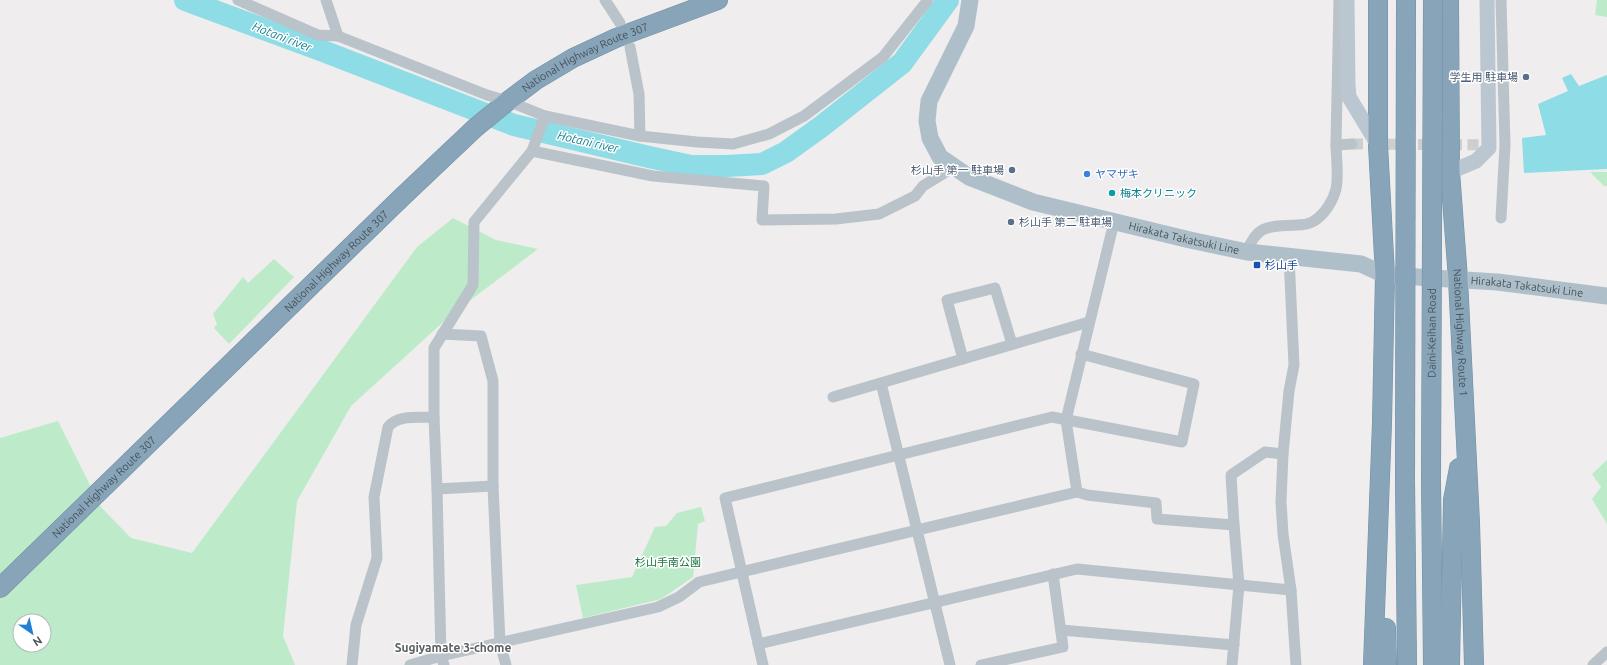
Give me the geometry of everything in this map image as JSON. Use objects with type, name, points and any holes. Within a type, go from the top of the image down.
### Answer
[{"type":"highway","name":"National Highway Route 307","points":[[0,588],[408,192],[475,128],[504,104],[536,80],[572,58],[616,38],[718,0]]},
{"type":"highway","points":[[1373,665],[1382,423],[1385,275],[1378,145],[1378,0]]},
{"type":"highway","points":[[1406,0],[1405,480],[1407,665]]},
{"type":"highway","name":"Daini-Keihan Road","points":[[1433,0],[1431,479],[1433,665]]},
{"type":"highway","name":"National Highway Route 1","points":[[1449,0],[1450,172],[1458,279],[1470,524],[1474,665]]},
{"type":"highway","points":[[1382,423],[1387,665]]},
{"type":"highway","points":[[1450,665],[1453,500],[1465,439]]},
{"type":"main road","name":"Hirakata Takatsuki Line","points":[[970,0],[966,26],[929,101],[927,121],[930,138],[940,157],[969,177],[1033,202],[1247,252],[1361,264],[1385,275],[1497,282],[1607,296]]},
{"type":"street","points":[[238,0],[318,35],[338,36],[487,95],[504,104],[545,116],[640,136],[733,144],[769,134],[804,116],[883,57],[928,0]]},
{"type":"street","points":[[326,0],[338,36]]},
{"type":"street","points":[[605,0],[620,23]]},
{"type":"street","points":[[1247,252],[1251,239],[1257,232],[1268,227],[1304,225],[1314,221],[1323,213],[1332,200],[1337,187],[1336,145],[1339,0]]},
{"type":"street","points":[[1347,0],[1349,97],[1378,145]]},
{"type":"street","points":[[1450,172],[1476,161],[1489,148],[1487,0]]},
{"type":"street","points":[[1501,218],[1505,145],[1502,0]]},
{"type":"street","points":[[630,47],[638,94],[640,136]]},
{"type":"street","points":[[442,660],[434,417],[434,348],[473,285],[474,222],[532,151],[545,116]]},
{"type":"street","points":[[1336,145],[1352,144]]},
{"type":"street","points":[[532,151],[653,176],[764,186],[762,220],[830,219],[878,214],[915,196],[922,186],[954,168]]},
{"type":"street","points":[[1077,492],[1066,420],[1114,222]]},
{"type":"street","points":[[1289,257],[1294,365],[1289,391],[1283,454],[1282,502],[1283,534],[1291,590],[1296,665]]},
{"type":"street","points":[[962,359],[947,300],[995,288],[1012,344]]},
{"type":"street","points":[[833,397],[1089,322]]},
{"type":"street","points":[[442,334],[481,336],[493,381],[493,486],[500,644],[506,665]]},
{"type":"street","points":[[763,665],[725,498],[1052,417],[1182,442],[1194,384],[1081,354]]},
{"type":"street","points":[[882,382],[950,665]]},
{"type":"street","points":[[352,665],[356,625],[377,558],[374,497],[388,428],[392,422],[400,419],[434,417]]},
{"type":"street","points":[[1232,665],[1239,585],[1231,475],[1266,452],[1283,454]]},
{"type":"street","points":[[437,490],[493,486]]},
{"type":"street","points":[[410,665],[442,660],[500,644],[658,607],[679,597],[699,582],[741,571],[1077,492],[1087,495],[1156,503],[1157,519],[1234,525]]},
{"type":"street","points":[[758,644],[1077,569],[1291,590]]},
{"type":"street","points":[[981,665],[1063,647],[1053,574]]},
{"type":"street","points":[[1061,630],[1234,645]]},
{"type":"street","points":[[1593,665],[1607,652]]},
{"type":"green space","points":[[1597,0],[1607,0],[1607,17],[1595,15]]},
{"type":"green space","points":[[1590,172],[1607,172],[1607,186],[1604,186]]},
{"type":"green space","points":[[453,218],[496,240],[538,249],[452,314],[351,406],[297,501],[283,636],[295,665],[0,665],[0,438],[58,421],[101,507],[131,538],[192,553],[417,247]]},
{"type":"green space","points":[[274,259],[294,277],[229,344],[214,328],[217,324],[213,314],[243,277],[248,283]]},
{"type":"green space","points":[[1607,460],[1607,524],[1592,499],[1601,487],[1592,474]]},
{"type":"green space","name":"杉山手南公園","points":[[701,507],[705,521],[698,524],[693,577],[661,599],[583,618],[576,585],[632,577],[655,527],[666,526],[677,513]]},
{"type":"water","points":[[1571,74],[1579,86],[1607,75],[1607,169],[1524,173],[1522,138],[1546,135],[1538,104],[1568,91],[1562,78]]},
{"type":"waterway","name":"Hotani river","points":[[185,0],[323,51],[514,125],[691,166],[762,164],[786,152],[822,126],[902,63],[948,0]]},
{"type":"tunnel","points":[[1352,144],[1505,145]]},
{"type":"place","name":"学生用 駐車場","points":[[1526,77]]},
{"type":"place","name":"杉山手 第一 駐車場","points":[[1012,170]]},
{"type":"place","name":"ヤマザキ","points":[[1087,174]]},
{"type":"place","name":"梅本クリニック","points":[[1112,193]]},
{"type":"place","name":"杉山手 第二 駐車場","points":[[1011,222]]},
{"type":"place","name":"杉山手","points":[[1257,265]]},
{"type":"district","name":"Sugiyamate 3-chome","points":[[453,648]]}]
